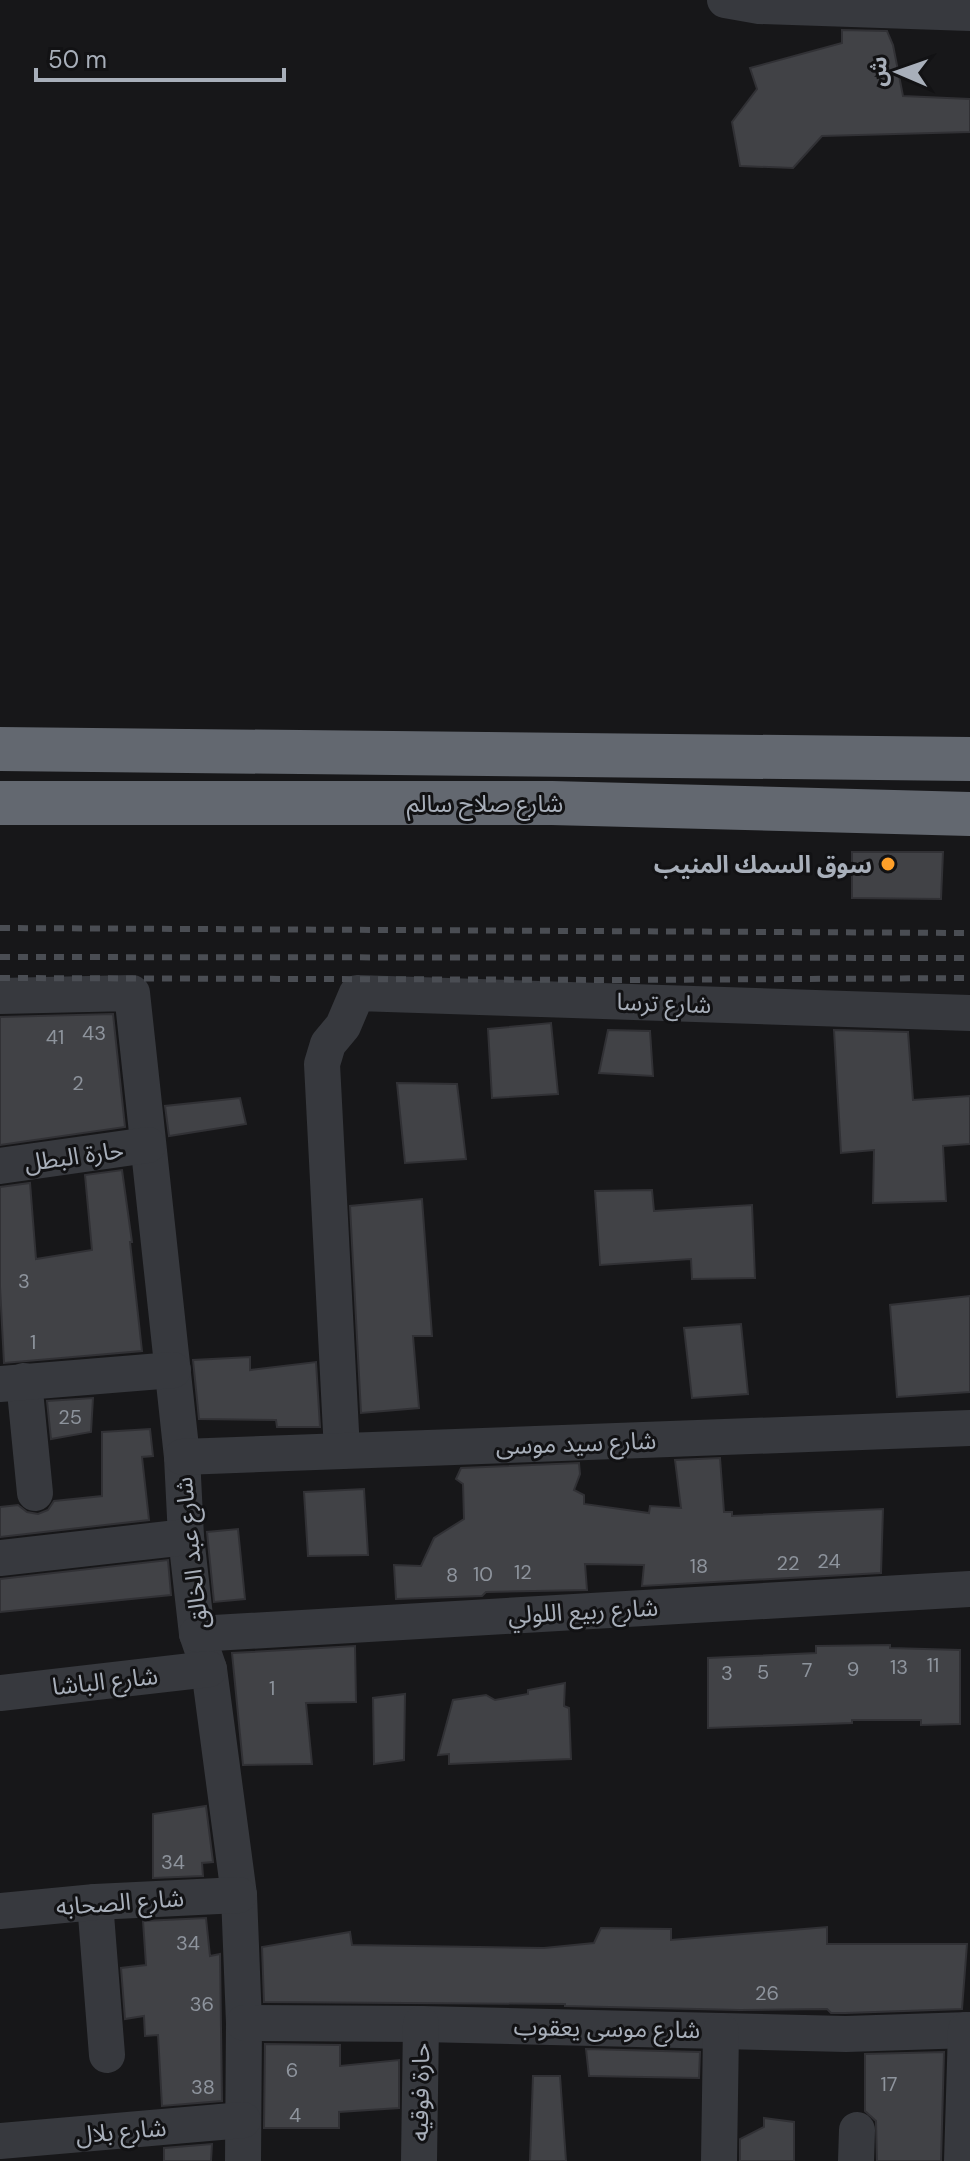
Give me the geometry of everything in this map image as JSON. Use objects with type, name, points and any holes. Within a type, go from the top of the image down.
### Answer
[{"type":"highway","name":"شارع صلاح سالم","points":[[0,749],[970,759]]},
{"type":"highway","points":[[256,803],[259,752]]},
{"type":"highway","name":"شارع صلاح سالم","points":[[0,803],[552,803],[970,814]]},
{"type":"street","points":[[725,0],[743,4],[900,5],[970,13]]},
{"type":"street","name":"شارع عبد الخالق","points":[[0,996],[132,993],[182,1457],[186,1537],[197,1634],[209,1669],[239,1895],[244,2023],[243,2161]]},
{"type":"street","name":"شارع ترسا","points":[[342,1451],[322,1064],[328,1044],[343,1026],[357,993],[970,1013]]},
{"type":"street","name":"حارة البطل","points":[[0,1166],[148,1145]]},
{"type":"street","points":[[35,1493],[6,1383],[173,1370]]},
{"type":"street","name":"شارع سيد موسى","points":[[182,1457],[970,1428]]},
{"type":"street","points":[[0,1558],[186,1537]]},
{"type":"street","name":"شارع ربيع اللولي","points":[[197,1634],[970,1589]]},
{"type":"street","name":"شارع الباشا","points":[[0,1693],[209,1669]]},
{"type":"street","name":"شارع الصحابه","points":[[0,1911],[95,1902],[239,1895]]},
{"type":"street","points":[[95,1902],[107,2055]]},
{"type":"street","name":"شارع موسى يعقوب","points":[[244,2023],[846,2034],[968,2030]]},
{"type":"street","name":"حارة فوقيه","points":[[419,2161],[421,2024]]},
{"type":"street","points":[[962,2161],[968,2030]]},
{"type":"street","points":[[719,2161],[721,2031]]},
{"type":"street","name":"شارع بلال","points":[[0,2141],[243,2120]]},
{"type":"building","points":[[842,30],[887,31],[893,45],[903,96],[970,99],[970,132],[822,136],[793,168],[740,166],[732,122],[757,89],[750,68],[842,43]]},
{"type":"building","points":[[852,852],[943,852],[941,899],[852,898]]},
{"type":"building","points":[[113,1014],[125,1127],[0,1145],[0,1017]]},
{"type":"building","points":[[551,1023],[558,1094],[492,1098],[488,1029]]},
{"type":"building","points":[[608,1030],[650,1031],[653,1076],[599,1073]]},
{"type":"building","points":[[834,1030],[908,1032],[913,1100],[970,1096],[970,1144],[943,1146],[946,1201],[873,1203],[874,1150],[841,1153]]},
{"type":"building","points":[[397,1083],[457,1084],[466,1159],[405,1163]]},
{"type":"building","points":[[240,1098],[246,1124],[169,1136],[165,1106]]},
{"type":"building","points":[[122,1170],[142,1351],[4,1363],[0,1187],[30,1183],[36,1259],[92,1250],[85,1175]]},
{"type":"building","points":[[652,1190],[654,1211],[752,1205],[755,1278],[692,1279],[691,1259],[600,1265],[595,1191]]},
{"type":"building","points":[[422,1199],[432,1336],[413,1336],[419,1408],[361,1413],[350,1206]]},
{"type":"building","points":[[970,1296],[970,1392],[897,1397],[890,1305]]},
{"type":"building","points":[[741,1324],[748,1394],[692,1398],[684,1328]]},
{"type":"building","points":[[250,1357],[250,1370],[316,1362],[320,1427],[277,1427],[276,1420],[199,1419],[193,1360]]},
{"type":"building","points":[[93,1398],[91,1432],[51,1439],[47,1401]]},
{"type":"building","points":[[150,1429],[153,1456],[142,1457],[149,1520],[0,1537],[0,1507],[18,1505],[27,1512],[38,1514],[48,1510],[54,1501],[102,1496],[102,1432]]},
{"type":"building","points":[[720,1458],[724,1512],[732,1512],[732,1516],[883,1509],[881,1573],[642,1586],[644,1565],[585,1564],[587,1590],[486,1592],[482,1596],[396,1599],[394,1565],[421,1566],[434,1538],[464,1519],[463,1484],[456,1479],[461,1468],[579,1463],[580,1474],[574,1490],[584,1495],[584,1504],[649,1513],[650,1506],[681,1508],[675,1460]]},
{"type":"building","points":[[364,1489],[368,1555],[308,1556],[304,1492]]},
{"type":"building","points":[[238,1529],[245,1599],[214,1602],[207,1532]]},
{"type":"building","points":[[168,1560],[171,1595],[0,1612],[0,1579]]},
{"type":"building","points":[[890,1645],[890,1648],[960,1650],[960,1724],[921,1725],[921,1720],[852,1720],[852,1723],[708,1728],[708,1658],[816,1653],[816,1646]]},
{"type":"building","points":[[355,1646],[356,1702],[306,1703],[312,1764],[243,1765],[232,1653]]},
{"type":"building","points":[[565,1683],[564,1706],[569,1708],[571,1759],[449,1764],[449,1754],[438,1755],[453,1700],[486,1695],[495,1700]]},
{"type":"building","points":[[405,1694],[404,1760],[374,1764],[373,1698]]},
{"type":"building","points":[[206,1806],[213,1862],[202,1863],[203,1876],[153,1878],[153,1814]]},
{"type":"building","points":[[206,1918],[210,1956],[220,1954],[222,2101],[162,2106],[158,2035],[145,2036],[144,2016],[125,2019],[121,1968],[146,1965],[143,1921]]},
{"type":"building","points":[[827,1927],[827,1944],[967,1944],[962,2009],[831,2013],[827,2009],[264,2002],[262,1947],[350,1932],[352,1945],[544,1948],[594,1943],[601,1928],[671,1929],[671,1940]]},
{"type":"building","points":[[265,2044],[340,2045],[340,2066],[399,2060],[399,2108],[339,2112],[339,2128],[264,2128]]},
{"type":"building","points":[[586,2049],[700,2052],[699,2078],[589,2076]]},
{"type":"building","points":[[944,2052],[941,2161],[877,2161],[876,2121],[865,2111],[865,2054]]},
{"type":"building","points":[[533,2076],[560,2076],[566,2161],[530,2161]]},
{"type":"building","points":[[764,2118],[794,2122],[794,2161],[740,2161],[740,2139],[764,2127]]},
{"type":"building","points":[[212,2144],[211,2161],[164,2161],[164,2148]]},
{"type":"railway","points":[[0,928],[970,933]]},
{"type":"railway","points":[[0,957],[970,958]]},
{"type":"railway","points":[[0,978],[970,978]]},
{"type":"place","name":"سوق السمك المنيب","points":[[888,864]]}]
